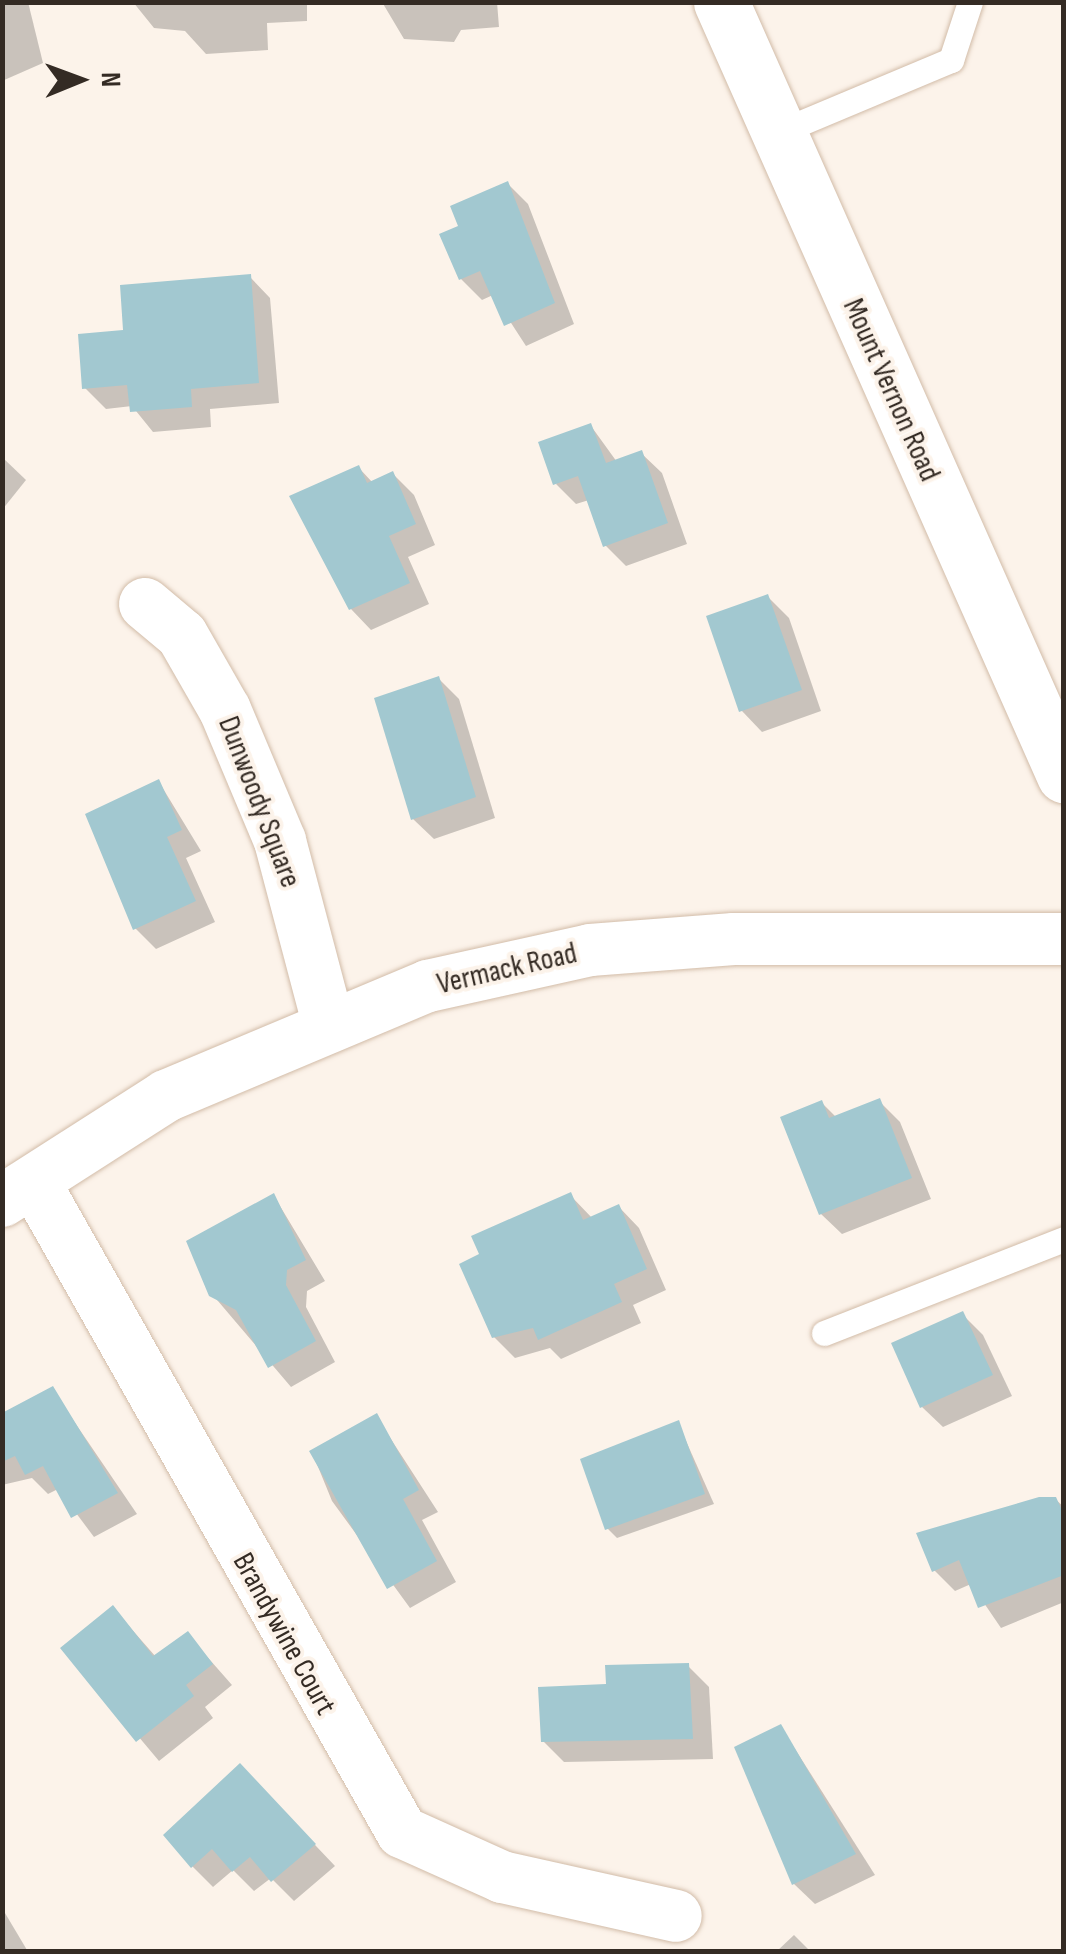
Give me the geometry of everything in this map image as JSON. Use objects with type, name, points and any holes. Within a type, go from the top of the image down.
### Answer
[{"type":"main road","name":"Mount Vernon Road","points":[[722,2],[776,133],[1064,776]]},
{"type":"street","name":"Dunwoody Square","points":[[145,604],[182,635],[225,710],[280,841],[328,1023]]},
{"type":"street","name":"Vermack Road","points":[[18,1192],[166,1096],[328,1023],[428,986],[590,950],[908,934],[1064,939]]},
{"type":"street","name":"Brandywine Court","points":[[18,1192],[402,1832],[502,1877],[676,1916]]},
{"type":"lane","points":[[776,133],[952,60],[970,2]]},
{"type":"lane","points":[[824,1333],[1064,1239]]},
{"type":"building","points":[[508,181],[555,303],[504,326],[480,271],[459,280],[439,234],[458,226],[450,206]]},
{"type":"building","points":[[251,274],[259,383],[191,389],[192,407],[130,412],[127,385],[82,389],[78,334],[123,330],[120,285]]},
{"type":"building","points":[[591,423],[606,463],[642,450],[668,523],[603,547],[578,476],[553,485],[538,442]]},
{"type":"building","points":[[359,465],[367,483],[393,471],[416,524],[389,536],[410,583],[349,610],[289,496]]},
{"type":"building","points":[[768,594],[802,690],[739,712],[706,616]]},
{"type":"building","points":[[439,676],[476,797],[411,820],[374,698]]},
{"type":"building","points":[[159,779],[182,830],[167,837],[196,901],[133,930],[85,814]]},
{"type":"building","points":[[880,1098],[912,1178],[819,1215],[780,1117],[822,1100],[829,1118]]},
{"type":"building","points":[[571,1192],[583,1220],[619,1204],[647,1269],[614,1284],[622,1302],[538,1340],[533,1328],[492,1338],[459,1264],[479,1254],[471,1236]]},
{"type":"building","points":[[274,1193],[306,1260],[287,1270],[286,1285],[316,1341],[268,1368],[236,1310],[209,1296],[186,1241]]},
{"type":"building","points":[[963,1311],[993,1375],[920,1408],[891,1343]]},
{"type":"building","points":[[53,1386],[118,1493],[71,1518],[43,1466],[25,1475],[15,1456],[2,1462],[2,1413]]},
{"type":"building","points":[[377,1413],[419,1490],[403,1499],[437,1561],[387,1589],[309,1451]]},
{"type":"building","points":[[679,1420],[705,1494],[605,1530],[580,1459]]},
{"type":"building","points":[[1039,1497],[1056,1497],[1064,1515],[1064,1575],[978,1608],[959,1560],[932,1572],[916,1533]]},
{"type":"building","points":[[113,1605],[153,1656],[188,1631],[213,1664],[186,1685],[194,1696],[136,1742],[60,1648]]},
{"type":"building","points":[[689,1663],[693,1739],[541,1742],[538,1687],[606,1684],[605,1665]]},
{"type":"building","points":[[781,1724],[856,1854],[792,1885],[734,1747]]},
{"type":"building","points":[[240,1763],[316,1844],[271,1882],[250,1857],[232,1872],[212,1849],[191,1868],[163,1835]]}]
